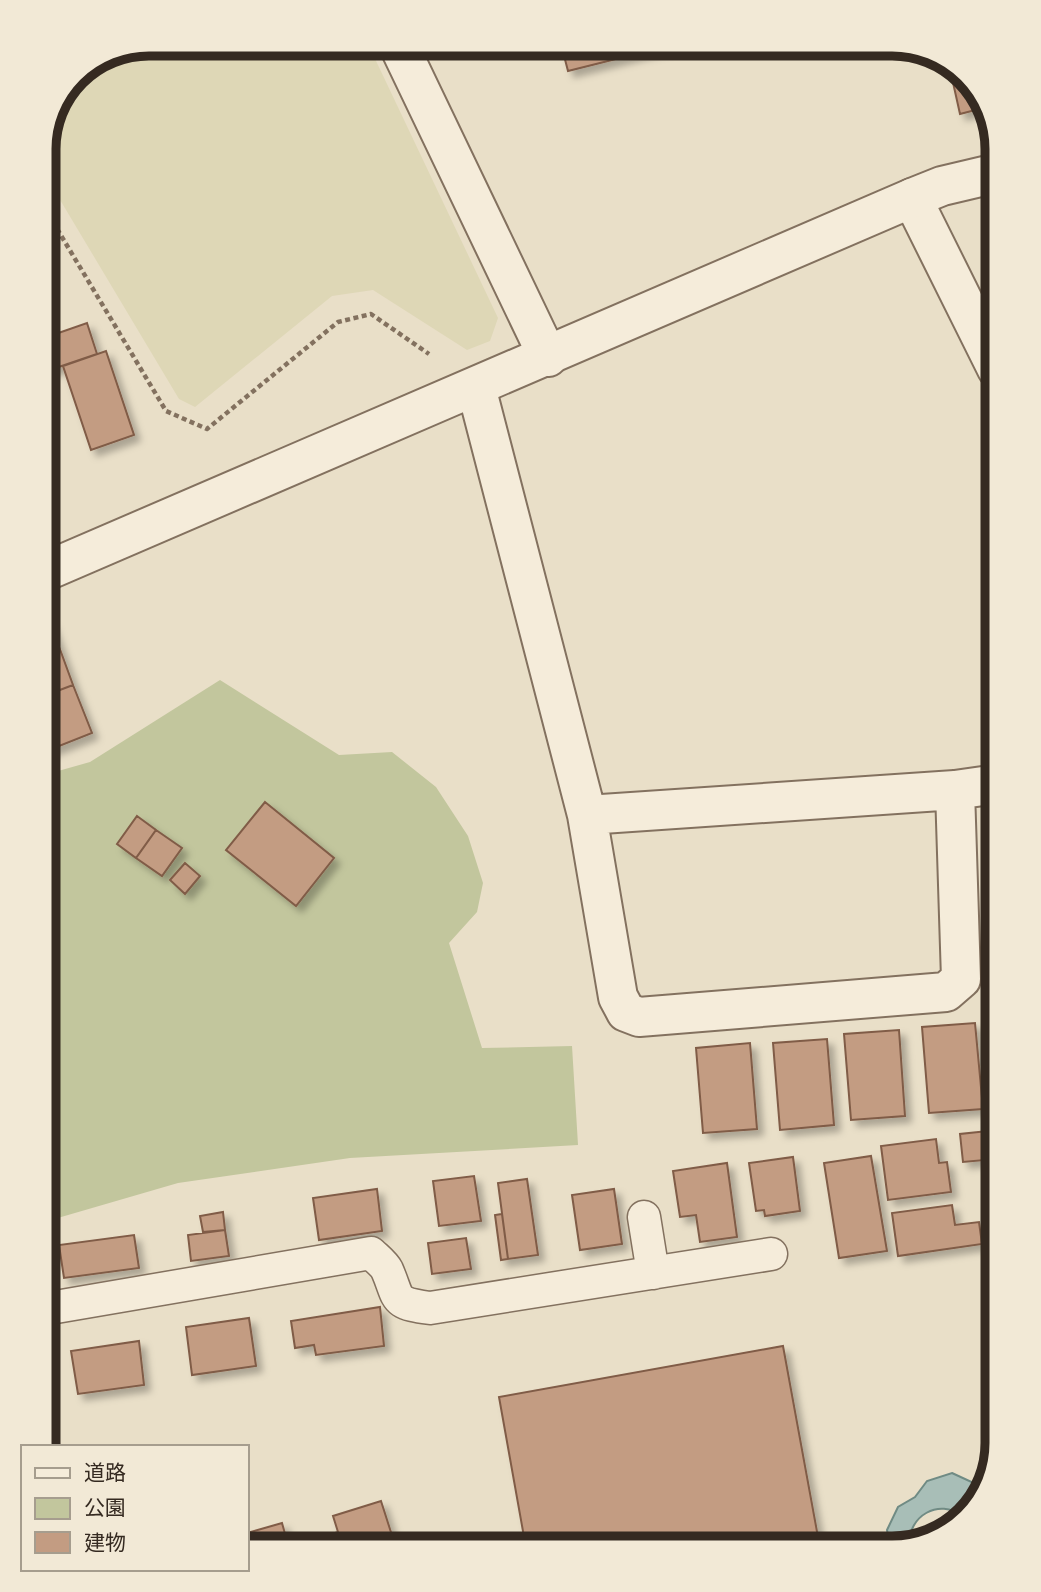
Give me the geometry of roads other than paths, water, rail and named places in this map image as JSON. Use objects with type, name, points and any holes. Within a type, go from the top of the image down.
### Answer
[{"type":"street","points":[[404,56],[548,357]]},
{"type":"street","points":[[56,567],[912,198],[942,186],[985,176]]},
{"type":"street","points":[[912,198],[985,345]]},
{"type":"street","points":[[476,387],[587,815],[618,997],[626,1012],[639,1017],[946,992],[961,979],[955,790]]},
{"type":"street","points":[[587,815],[985,786]]},
{"type":"lane","points":[[644,1217],[653,1273]]},
{"type":"lane","points":[[56,1307],[371,1253],[387,1268],[393,1292],[406,1305],[430,1308],[771,1254]]},
{"type":"water","points":[[952,1473],[976,1484],[955,1512],[935,1510],[919,1518],[910,1534],[888,1536],[887,1530],[898,1507],[915,1497],[927,1481]]}]
